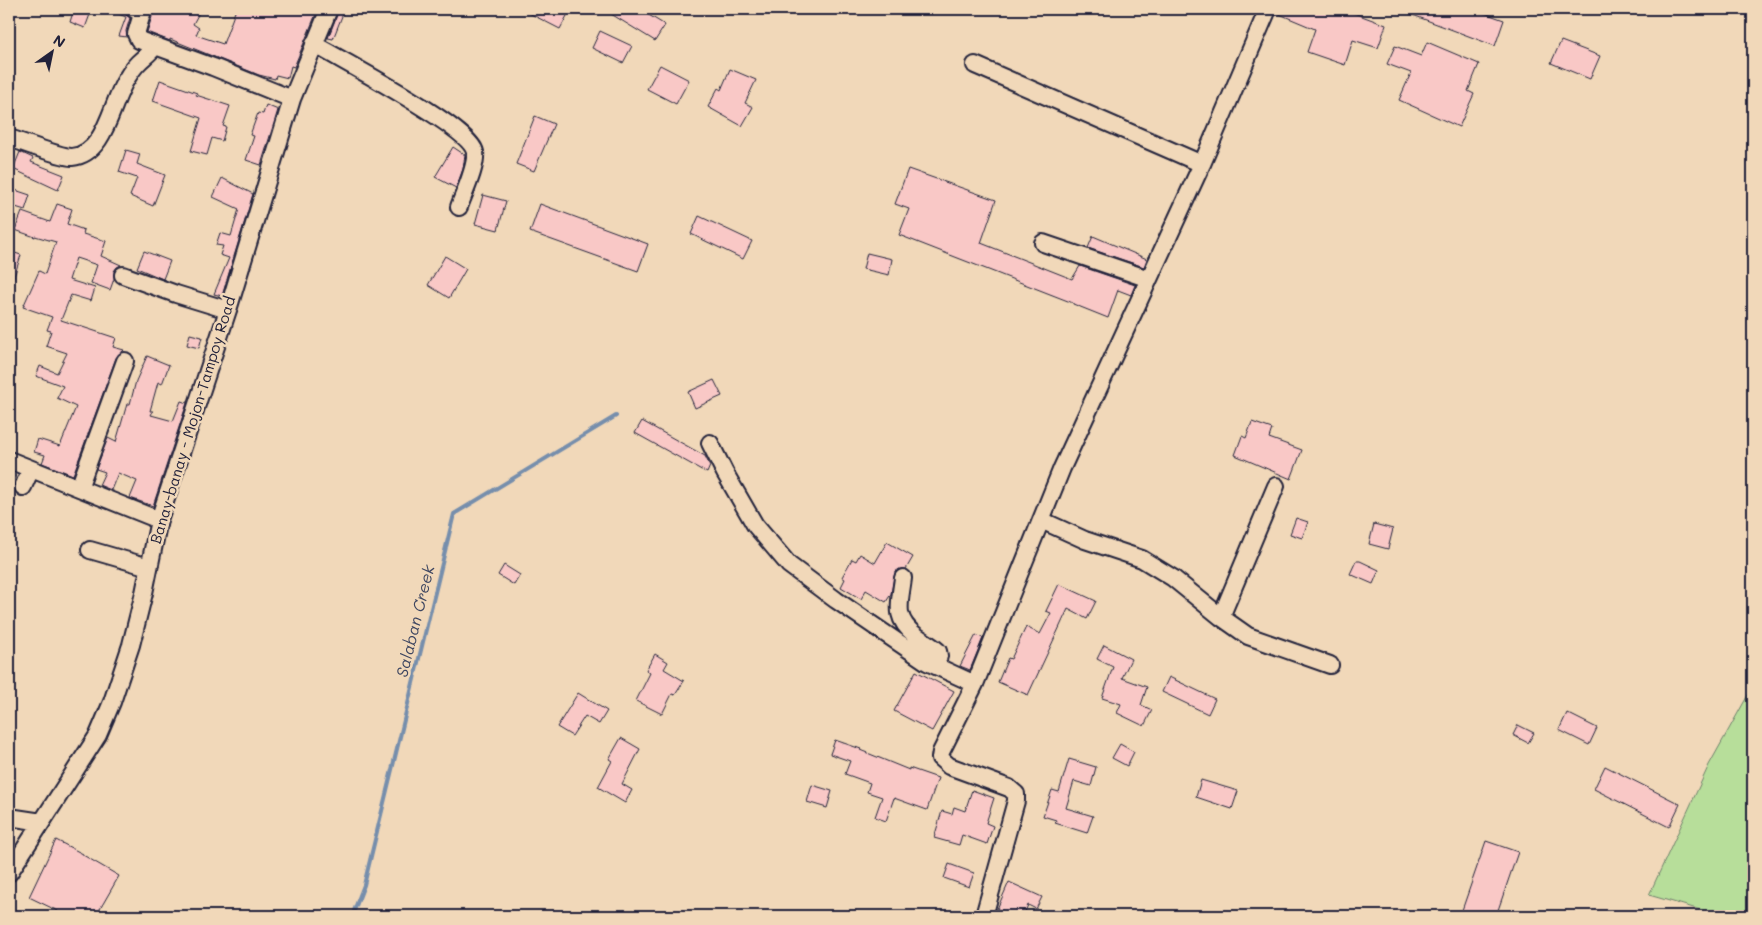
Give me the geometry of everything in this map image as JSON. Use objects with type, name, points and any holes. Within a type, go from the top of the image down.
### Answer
[{"type":"street","points":[[134,9],[142,14],[136,34],[137,37],[155,46],[292,99]]},
{"type":"street","name":"Banay-banay - Mojon-Tampoy Road","points":[[9,873],[98,735],[112,702],[131,645],[159,520],[228,310],[292,99],[329,9]]},
{"type":"street","points":[[984,916],[1016,801],[1016,794],[1009,788],[949,766],[939,756],[975,684],[1062,468],[1202,164],[1268,9]]},
{"type":"street","points":[[314,44],[430,111],[470,144],[476,159],[459,207]]},
{"type":"street","points":[[9,138],[67,156],[85,153],[93,147],[102,134],[126,80],[138,63],[155,46]]},
{"type":"street","points":[[975,64],[1202,164]]},
{"type":"street","points":[[1043,243],[1149,279]]},
{"type":"street","points":[[123,275],[228,310]]},
{"type":"street","points":[[79,488],[124,361]]},
{"type":"street","points":[[710,443],[755,525],[789,565],[836,600],[927,662],[975,684]]},
{"type":"street","points":[[9,460],[159,520]]},
{"type":"street","points":[[23,487],[31,469]]},
{"type":"street","points":[[1221,617],[1276,486]]},
{"type":"street","points":[[1041,520],[1085,540],[1142,559],[1174,578],[1221,617],[1248,636],[1330,665]]},
{"type":"street","points":[[90,550],[149,567]]},
{"type":"street","points":[[902,578],[899,610],[902,623],[938,652],[939,656],[936,666]]},
{"type":"street","points":[[9,817],[42,822]]},
{"type":"green space","points":[[1753,686],[1753,916],[1721,916],[1649,895],[1709,765]]},
{"type":"building","points":[[74,9],[92,9],[85,28],[70,22]]},
{"type":"building","points":[[106,9],[124,9],[125,14],[130,18],[126,31],[127,37],[119,36],[126,17]]},
{"type":"building","points":[[150,9],[201,9],[193,24],[199,28],[196,35],[223,44],[236,9],[318,9],[294,67],[291,66],[288,78],[276,75],[275,79],[259,75],[170,39],[170,41],[147,32],[152,17]]},
{"type":"building","points":[[521,9],[562,9],[569,12],[560,29]]},
{"type":"building","points":[[603,9],[639,9],[665,25],[655,41]]},
{"type":"building","points":[[1278,9],[1343,9],[1386,25],[1378,48],[1353,40],[1345,65],[1307,52],[1315,29],[1277,13]]},
{"type":"building","points":[[1397,9],[1473,9],[1504,20],[1495,46]]},
{"type":"building","points":[[339,10],[344,11],[333,39],[328,38]]},
{"type":"building","points":[[600,31],[632,46],[623,63],[592,48]]},
{"type":"building","points":[[1561,41],[1600,56],[1590,79],[1551,63]]},
{"type":"building","points":[[1427,42],[1479,64],[1468,91],[1474,94],[1459,127],[1399,100],[1411,73],[1387,64],[1395,46],[1421,56]]},
{"type":"building","points":[[660,65],[689,80],[676,104],[647,89]]},
{"type":"building","points":[[730,69],[756,80],[745,103],[753,107],[742,126],[708,107],[718,88],[721,90]]},
{"type":"building","points":[[160,80],[197,93],[196,95],[230,106],[223,126],[226,127],[222,141],[212,138],[207,155],[191,151],[201,118],[153,101]]},
{"type":"building","points":[[266,105],[278,110],[261,165],[246,160],[254,136],[250,135],[258,113],[263,114]]},
{"type":"building","points":[[535,116],[554,124],[534,171],[516,164]]},
{"type":"building","points":[[453,147],[465,155],[463,169],[456,188],[435,177]]},
{"type":"building","points":[[126,150],[140,154],[137,164],[165,175],[153,206],[130,196],[137,178],[119,172]]},
{"type":"building","points":[[20,152],[33,158],[31,162],[64,175],[58,190],[13,169]]},
{"type":"building","points":[[908,169],[996,200],[981,243],[1072,279],[1080,266],[1135,285],[1131,295],[1118,290],[1108,318],[899,235],[909,209],[895,204]]},
{"type":"building","points":[[222,178],[253,194],[222,296],[214,294],[229,258],[220,255],[223,246],[216,245],[220,233],[231,236],[239,209],[213,197]]},
{"type":"building","points":[[9,188],[30,195],[25,210],[9,205]]},
{"type":"building","points":[[483,195],[506,201],[498,230],[475,224]]},
{"type":"building","points":[[57,204],[72,209],[67,224],[84,230],[83,234],[106,241],[101,256],[121,265],[114,271],[114,279],[110,290],[91,283],[97,265],[76,258],[69,280],[95,288],[91,301],[71,295],[61,320],[116,338],[113,347],[124,350],[116,358],[73,475],[42,463],[45,455],[34,452],[38,439],[60,446],[76,407],[57,398],[63,386],[36,376],[40,366],[57,373],[67,353],[46,346],[51,331],[47,330],[52,317],[23,307],[39,271],[45,274],[56,242],[15,230],[22,212],[50,222]]},
{"type":"building","points":[[540,204],[648,244],[638,271],[530,232]]},
{"type":"building","points":[[699,216],[752,241],[743,259],[691,234]]},
{"type":"building","points":[[1093,236],[1147,259],[1144,267],[1088,248]]},
{"type":"building","points":[[9,251],[21,255],[11,286],[9,286]]},
{"type":"building","points":[[144,251],[170,261],[163,279],[137,268]]},
{"type":"building","points":[[867,253],[892,259],[889,275],[863,269]]},
{"type":"building","points":[[445,256],[466,269],[449,298],[428,285]]},
{"type":"building","points":[[190,334],[202,337],[199,348],[187,345]]},
{"type":"building","points":[[147,356],[169,365],[162,384],[158,382],[150,411],[153,411],[151,415],[173,421],[181,401],[187,403],[153,506],[130,498],[137,481],[118,473],[111,490],[99,485],[105,472],[96,469],[108,438],[116,442],[127,404],[130,404],[136,381]]},
{"type":"building","points":[[714,380],[722,396],[695,408],[688,392]]},
{"type":"building","points":[[642,421],[705,456],[710,466],[707,473],[635,433]]},
{"type":"building","points":[[1252,422],[1272,429],[1269,438],[1302,450],[1291,479],[1235,455],[1242,436],[1246,438]]},
{"type":"building","points":[[1296,518],[1308,522],[1302,538],[1290,534]]},
{"type":"building","points":[[1374,524],[1393,529],[1388,549],[1369,544]]},
{"type":"building","points":[[887,542],[913,557],[906,569],[900,569],[895,572],[891,594],[886,602],[866,590],[861,599],[841,587],[845,579],[842,577],[852,559],[856,561],[860,554],[875,563]]},
{"type":"building","points":[[1356,561],[1379,570],[1373,584],[1350,574]]},
{"type":"building","points":[[504,565],[520,575],[514,585],[498,575]]},
{"type":"building","points":[[1059,584],[1096,601],[1087,619],[1068,609],[1028,695],[998,682],[1008,658],[1011,659],[1026,627],[1040,634],[1051,613],[1046,611]]},
{"type":"building","points":[[976,635],[983,638],[970,670],[960,666]]},
{"type":"building","points":[[1104,645],[1131,659],[1122,678],[1147,687],[1141,705],[1152,710],[1144,726],[1117,713],[1121,704],[1102,698],[1113,667],[1097,659]]},
{"type":"building","points":[[655,654],[668,662],[664,669],[684,681],[675,695],[672,694],[662,714],[636,701],[650,673],[646,670]]},
{"type":"building","points":[[916,671],[954,691],[932,731],[894,711]]},
{"type":"building","points":[[1169,677],[1215,699],[1208,714],[1162,692]]},
{"type":"building","points":[[578,693],[607,711],[599,724],[585,716],[572,736],[557,727]]},
{"type":"building","points":[[1567,713],[1597,728],[1589,745],[1559,730]]},
{"type":"building","points":[[1518,725],[1534,733],[1528,743],[1513,735]]},
{"type":"building","points":[[621,738],[640,749],[622,784],[632,790],[625,803],[598,787],[612,761],[609,759]]},
{"type":"building","points":[[835,740],[909,770],[909,768],[938,778],[927,810],[894,798],[886,821],[875,817],[882,797],[867,792],[870,783],[845,774],[850,761],[830,754]]},
{"type":"building","points":[[1120,744],[1134,752],[1127,766],[1112,758]]},
{"type":"building","points":[[1069,759],[1096,767],[1091,786],[1074,781],[1066,808],[1093,816],[1087,833],[1055,823],[1056,820],[1043,816],[1052,790],[1059,792]]},
{"type":"building","points":[[1605,766],[1680,804],[1669,827],[1594,789]]},
{"type":"building","points":[[1201,780],[1238,791],[1232,809],[1196,797]]},
{"type":"building","points":[[812,785],[832,791],[827,808],[807,802]]},
{"type":"building","points":[[972,790],[994,798],[986,823],[993,826],[987,844],[962,835],[959,845],[934,838],[942,811],[952,814],[954,807],[965,811]]},
{"type":"building","points":[[56,840],[119,876],[96,916],[55,916],[58,911],[29,897]]},
{"type":"building","points":[[1486,841],[1518,852],[1496,916],[1460,916]]},
{"type":"building","points":[[949,864],[974,873],[969,887],[944,878]]},
{"type":"building","points":[[1009,882],[1042,897],[1036,909],[1028,905],[1024,914],[1018,912],[1017,916],[997,909]]},
{"type":"waterway","name":"Salaban Creek","points":[[352,916],[364,885],[454,514],[616,416]]}]
